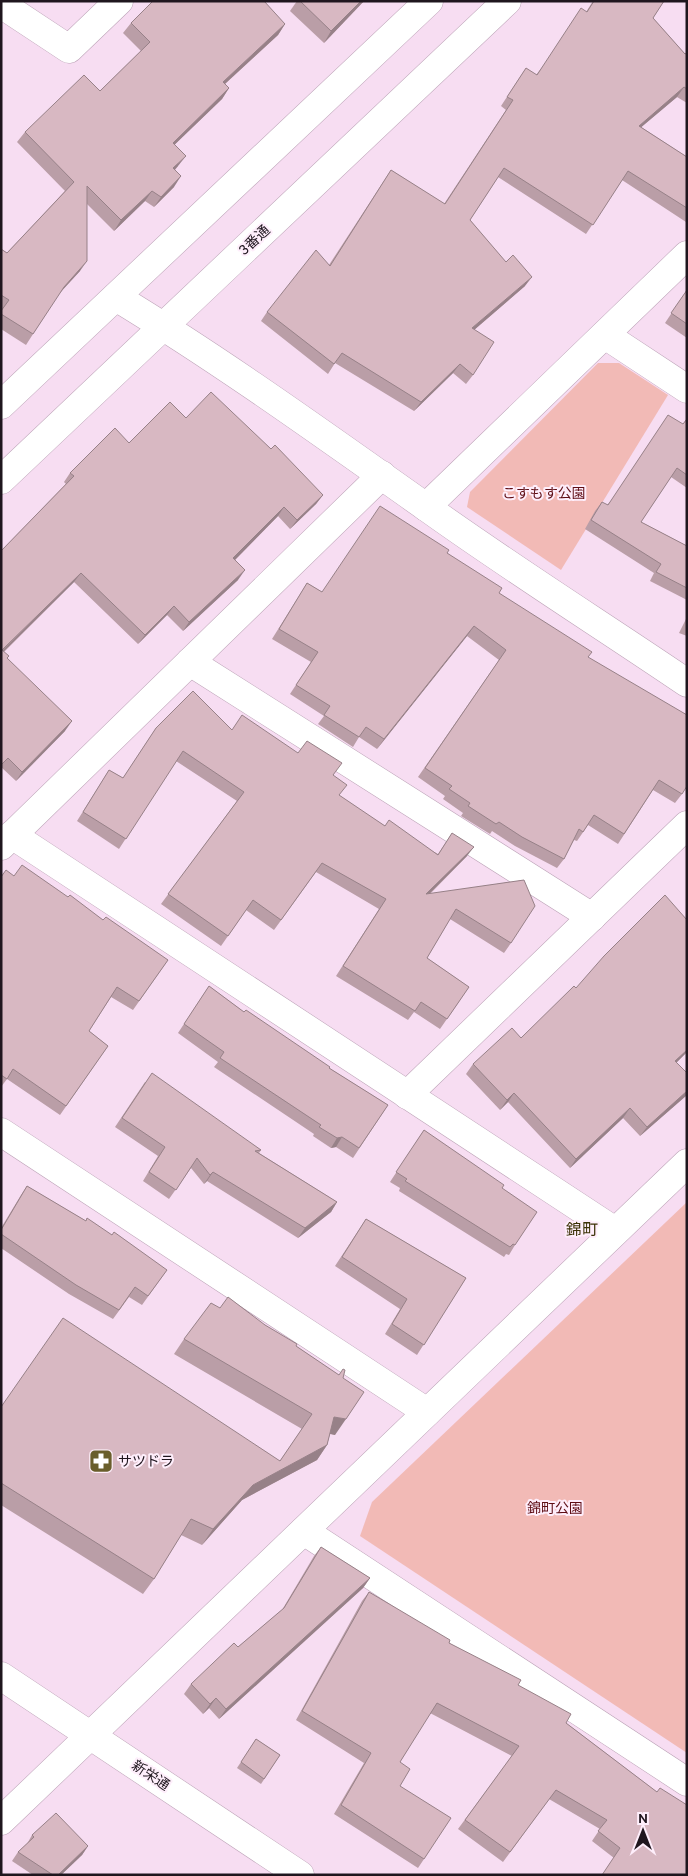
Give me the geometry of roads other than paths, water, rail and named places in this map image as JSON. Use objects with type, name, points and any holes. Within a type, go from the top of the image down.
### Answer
[{"type":"street","points":[[1,4],[69,49],[120,1]]},
{"type":"street","points":[[7,389],[116,297],[429,1]]},
{"type":"street","name":"3番通","points":[[1,480],[507,1]]},
{"type":"street","points":[[426,507],[687,255]]},
{"type":"street","points":[[116,297],[164,326],[426,507],[687,683]]},
{"type":"street","points":[[605,335],[687,389]]},
{"type":"street","points":[[382,475],[6,840],[407,1096],[615,1232]]},
{"type":"street","points":[[190,662],[592,917]]},
{"type":"street","points":[[407,1096],[687,825]]},
{"type":"street","points":[[1,1132],[427,1412]]},
{"type":"street","points":[[1,1821],[687,1163]]},
{"type":"street","points":[[304,1531],[687,1782]]},
{"type":"street","name":"新栄通","points":[[1,1676],[300,1875]]},
{"type":"place","name":"サツドラ","points":[[101,1461]]},
{"type":"district","name":"錦町","points":[[582,1229]]},
{"type":"park label","name":"こすもす公園","points":[[544,493]]},
{"type":"park label","name":"錦町公園","points":[[555,1508]]}]
